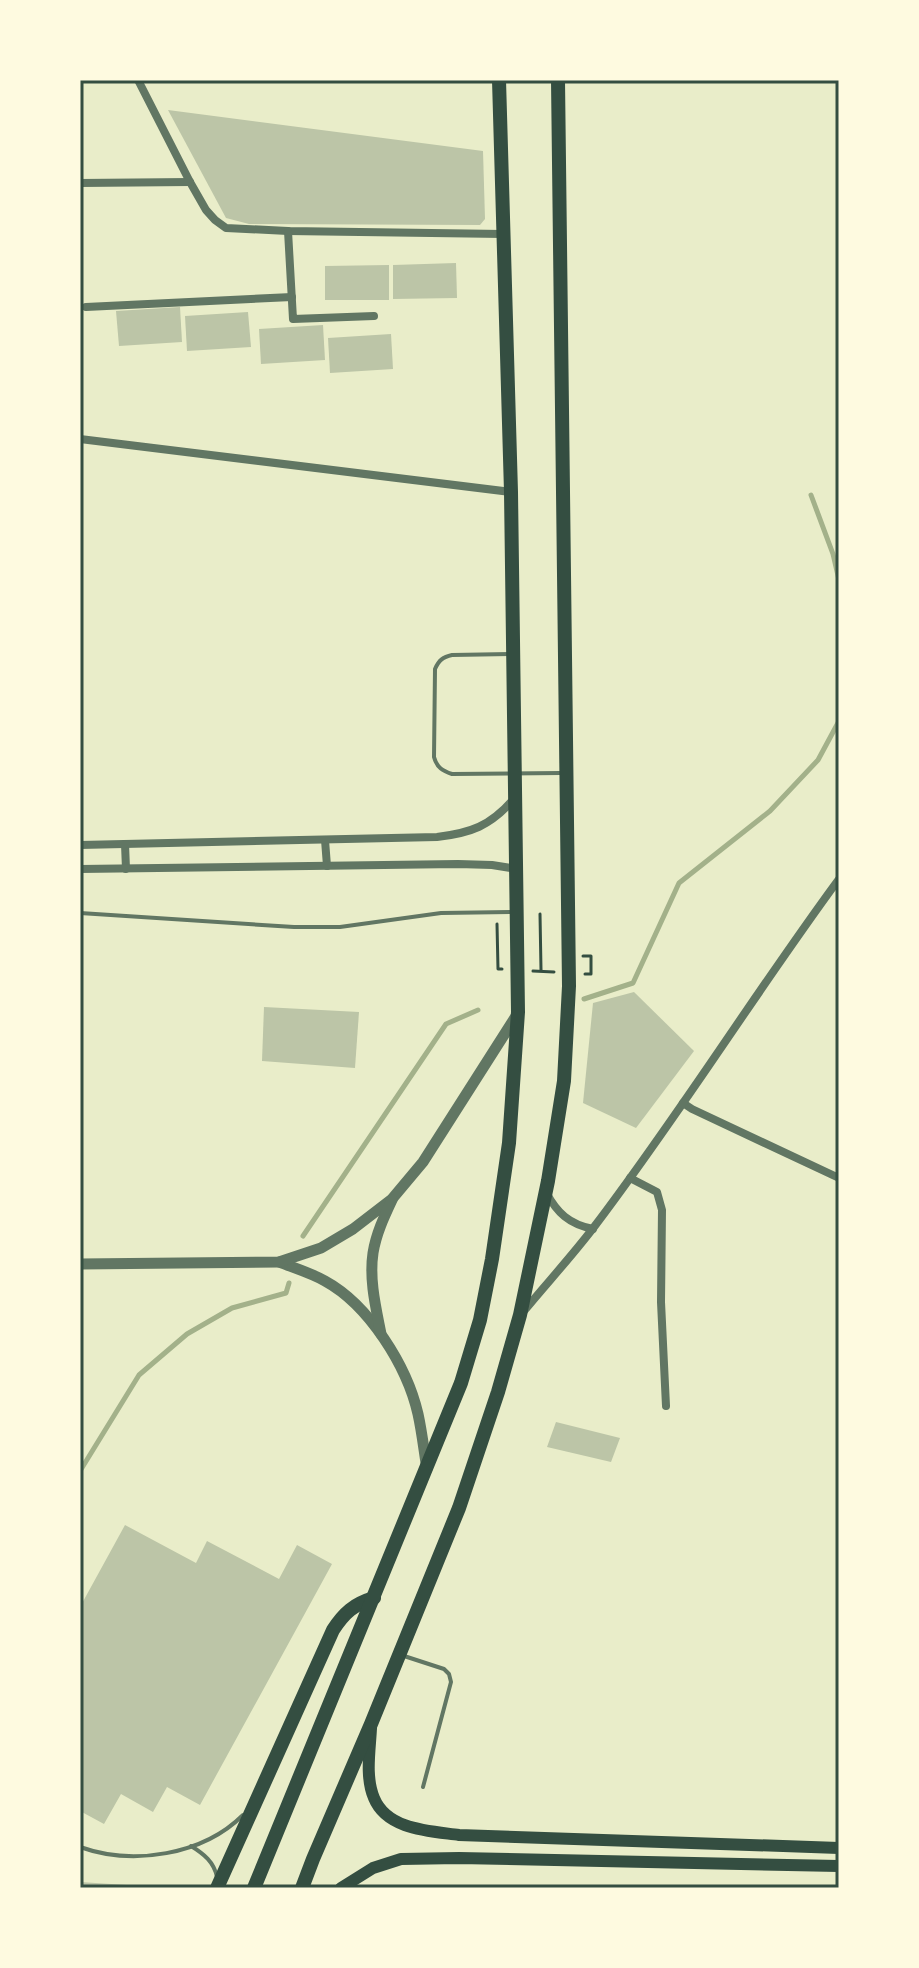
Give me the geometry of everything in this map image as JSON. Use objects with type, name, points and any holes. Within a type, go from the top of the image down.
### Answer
[{"type":"highway","points":[[254,1888],[461,1383],[480,1320],[509,1143],[518,1012],[517,796],[499,80]]},
{"type":"highway","points":[[302,1888],[459,1508],[498,1392],[520,1315],[546,1192],[564,1081],[569,986],[558,80]]},
{"type":"highway","points":[[218,1885],[333,1630],[350,1608],[374,1598]]},
{"type":"main road","points":[[371,1724],[370,1775],[374,1799],[385,1814],[404,1825],[425,1831],[459,1835],[839,1848]]},
{"type":"main road","points":[[341,1888],[373,1868],[401,1859],[839,1866]]},
{"type":"street","points":[[138,80],[206,210],[226,228],[503,234]]},
{"type":"street","points":[[80,183],[190,182]]},
{"type":"street","points":[[288,231],[293,319],[374,316]]},
{"type":"street","points":[[86,307],[292,297]]},
{"type":"street","points":[[80,439],[511,492]]},
{"type":"street","points":[[80,845],[458,835],[498,817],[517,796]]},
{"type":"street","points":[[325,840],[327,866]]},
{"type":"street","points":[[125,844],[126,869]]},
{"type":"street","points":[[80,869],[458,864],[517,869]]},
{"type":"street","points":[[520,1315],[593,1229],[839,879]]},
{"type":"street","points":[[80,1264],[279,1262],[321,1248],[353,1229],[392,1199],[423,1162],[518,1012]]},
{"type":"street","points":[[683,1103],[839,1178]]},
{"type":"street","points":[[630,1178],[657,1192],[662,1210],[661,1302],[666,1406]]},
{"type":"street","points":[[546,1192],[559,1214],[593,1229]]},
{"type":"street","points":[[382,1336],[372,1280],[373,1254],[392,1199]]},
{"type":"street","points":[[279,1262],[326,1281],[357,1305],[382,1336],[400,1367],[417,1411],[427,1469]]},
{"type":"lane","points":[[514,654],[452,655],[438,661],[435,669],[434,757],[437,765],[452,774],[566,772]]},
{"type":"lane","points":[[80,913],[340,927],[441,913],[516,912]]},
{"type":"lane","points":[[399,1655],[444,1669],[451,1682],[423,1787]]},
{"type":"lane","points":[[80,1847],[143,1856],[169,1853],[227,1829],[254,1805]]},
{"type":"lane","points":[[191,1846],[210,1860],[216,1869],[218,1885]]},
{"type":"path","points":[[497,912],[498,969],[512,970]]},
{"type":"path","points":[[540,914],[541,972]]},
{"type":"path","points":[[578,974],[591,974],[591,956]]},
{"type":"path","points":[[527,971],[566,973]]},
{"type":"building","points":[[168,110],[483,151],[485,219],[480,225],[249,224],[226,218]]},
{"type":"building","points":[[456,263],[457,298],[393,299],[393,265]]},
{"type":"building","points":[[389,265],[389,300],[325,300],[325,266]]},
{"type":"building","points":[[180,307],[182,342],[119,346],[116,311]]},
{"type":"building","points":[[248,312],[251,347],[187,351],[185,316]]},
{"type":"building","points":[[323,325],[325,360],[261,364],[259,329]]},
{"type":"building","points":[[391,334],[393,369],[330,373],[328,338]]},
{"type":"building","points":[[634,992],[694,1051],[636,1128],[583,1103],[593,1003]]},
{"type":"building","points":[[264,1007],[359,1012],[355,1068],[262,1061]]},
{"type":"building","points":[[556,1422],[620,1438],[611,1462],[547,1447]]},
{"type":"building","points":[[125,1525],[196,1563],[207,1541],[279,1579],[297,1545],[332,1564],[200,1805],[167,1787],[153,1812],[121,1794],[104,1824],[80,1811],[80,1607]]},
{"type":"building","points":[[80,1882],[142,1886],[142,1888],[80,1888]]},
{"type":"waterway","points":[[811,495],[833,554],[839,580]]},
{"type":"waterway","points":[[584,999],[633,983],[679,883],[770,811],[818,760],[839,721]]},
{"type":"waterway","points":[[303,1236],[446,1024],[478,1010]]},
{"type":"waterway","points":[[80,1471],[139,1375],[187,1334],[232,1308],[286,1293],[289,1283]]}]
